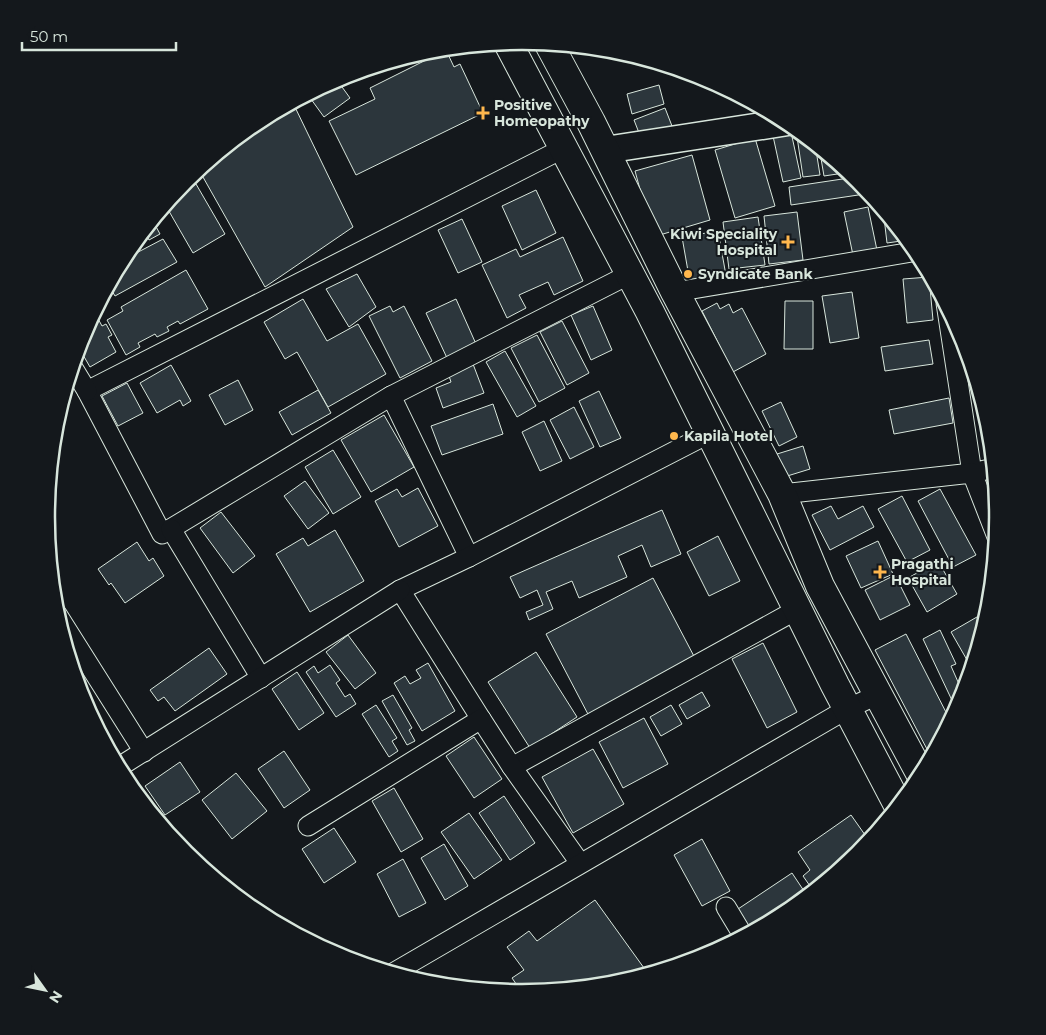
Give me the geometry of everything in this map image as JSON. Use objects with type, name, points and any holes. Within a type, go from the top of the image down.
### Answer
[{"type":"main road","points":[[512,50],[630,274],[847,709],[895,800]]},
{"type":"main road","points":[[553,51],[591,122],[675,292],[782,494],[820,586],[917,768]]},
{"type":"street","points":[[605,150],[775,124]]},
{"type":"street","points":[[87,391],[564,148]]},
{"type":"street","points":[[675,292],[908,253]]},
{"type":"street","points":[[77,375],[162,534],[391,396],[630,274]]},
{"type":"street","points":[[950,328],[972,473],[990,519]]},
{"type":"street","points":[[391,396],[469,557]]},
{"type":"street","points":[[126,764],[400,590],[469,557],[710,433]]},
{"type":"street","points":[[782,494],[972,473],[988,469]]},
{"type":"street","points":[[171,529],[261,678]]},
{"type":"street","points":[[400,590],[512,767],[580,864]]},
{"type":"street","points":[[512,767],[798,609]]},
{"type":"street","points":[[70,635],[144,752]]},
{"type":"street","points":[[401,969],[847,709],[879,694]]},
{"type":"street","points":[[308,826],[481,719]]},
{"type":"street","points":[[726,907],[740,931]]},
{"type":"building","points":[[449,56],[454,67],[460,64],[483,113],[356,175],[329,121],[375,99],[370,88],[424,61]]},
{"type":"building","points":[[659,85],[664,104],[632,114],[627,94]]},
{"type":"building","points":[[342,87],[350,98],[324,117],[312,100]]},
{"type":"building","points":[[665,108],[672,126],[641,138],[634,120]]},
{"type":"building","points":[[296,109],[353,227],[265,287],[203,177],[238,147]]},
{"type":"building","points":[[788,133],[792,135],[801,178],[783,182],[773,136]]},
{"type":"building","points":[[755,138],[775,206],[735,218],[715,150]]},
{"type":"building","points":[[797,139],[817,154],[820,175],[803,177]]},
{"type":"building","points":[[692,155],[710,220],[653,237],[635,171]]},
{"type":"building","points":[[821,158],[839,174],[824,176]]},
{"type":"building","points":[[845,179],[861,195],[791,205],[789,187]]},
{"type":"building","points":[[196,184],[225,234],[193,253],[169,212]]},
{"type":"building","points":[[536,190],[556,233],[522,250],[502,206]]},
{"type":"building","points":[[868,207],[878,255],[854,260],[844,212]]},
{"type":"building","points":[[797,212],[803,260],[769,264],[764,216]]},
{"type":"building","points":[[758,217],[765,265],[729,269],[723,222]]},
{"type":"building","points":[[462,219],[482,262],[458,273],[438,230]]},
{"type":"building","points":[[884,222],[900,241],[887,243]]},
{"type":"building","points":[[157,228],[160,234],[149,240],[148,238]]},
{"type":"building","points":[[718,231],[727,281],[691,288],[682,237]]},
{"type":"building","points":[[563,237],[583,281],[554,295],[548,282],[519,295],[526,308],[507,318],[482,265],[516,249],[520,257]]},
{"type":"building","points":[[163,239],[177,262],[115,296],[113,293],[118,284],[138,252]]},
{"type":"building","points":[[186,270],[208,309],[180,324],[178,321],[167,327],[169,331],[157,337],[155,334],[138,343],[140,347],[126,355],[107,320],[123,311],[121,307]]},
{"type":"building","points":[[357,274],[376,307],[349,327],[326,289]]},
{"type":"building","points":[[924,277],[930,288],[933,320],[907,323],[903,279]]},
{"type":"building","points":[[852,292],[859,338],[830,343],[822,296]]},
{"type":"building","points":[[303,299],[327,341],[358,324],[386,374],[328,407],[297,352],[285,359],[264,322]]},
{"type":"building","points":[[456,299],[476,344],[447,358],[426,313]]},
{"type":"building","points":[[785,301],[813,301],[813,349],[784,349]]},
{"type":"building","points":[[717,303],[720,309],[729,304],[733,313],[742,308],[766,354],[733,372],[702,311]]},
{"type":"building","points":[[390,306],[393,312],[404,306],[432,361],[400,378],[369,316]]},
{"type":"building","points":[[593,306],[612,350],[591,360],[571,315]]},
{"type":"building","points":[[99,321],[102,326],[106,324],[112,335],[108,337],[116,352],[90,367],[84,357]]},
{"type":"building","points":[[562,321],[589,373],[567,385],[540,332]]},
{"type":"building","points":[[537,335],[565,388],[539,402],[511,348]]},
{"type":"building","points":[[929,340],[933,364],[885,371],[881,347]]},
{"type":"building","points":[[505,351],[536,406],[517,417],[486,362]]},
{"type":"building","points":[[473,364],[484,393],[443,408],[436,388],[451,382],[448,373]]},
{"type":"building","points":[[171,365],[191,401],[183,406],[180,400],[157,413],[140,383]]},
{"type":"building","points":[[238,380],[253,410],[225,425],[209,395]]},
{"type":"building","points":[[127,383],[143,413],[118,426],[102,396]]},
{"type":"building","points":[[318,390],[331,413],[292,435],[279,412]]},
{"type":"building","points":[[599,391],[621,438],[600,447],[579,401]]},
{"type":"building","points":[[949,398],[953,423],[894,434],[889,410]]},
{"type":"building","points":[[781,402],[797,437],[779,446],[762,411]]},
{"type":"building","points":[[493,404],[503,434],[442,455],[431,426]]},
{"type":"building","points":[[574,407],[594,447],[570,459],[550,420]]},
{"type":"building","points":[[384,415],[414,467],[371,492],[341,440]]},
{"type":"building","points":[[544,421],[562,461],[540,471],[522,432]]},
{"type":"building","points":[[803,446],[810,469],[784,477],[777,454]]},
{"type":"building","points":[[333,450],[361,497],[333,514],[305,467]]},
{"type":"building","points":[[305,481],[329,513],[308,529],[284,496]]},
{"type":"building","points":[[418,488],[438,526],[399,547],[375,501],[397,489],[402,497]]},
{"type":"building","points":[[940,489],[976,555],[953,567],[918,501]]},
{"type":"building","points":[[902,496],[930,550],[907,562],[878,509]]},
{"type":"building","points":[[831,506],[838,519],[863,506],[874,527],[830,550],[812,515]]},
{"type":"building","points":[[662,510],[681,554],[651,567],[642,545],[618,556],[627,577],[579,598],[572,581],[546,592],[553,609],[529,620],[526,612],[543,605],[537,590],[520,598],[510,577]]},
{"type":"building","points":[[221,512],[255,556],[233,573],[200,528]]},
{"type":"building","points":[[335,530],[364,581],[310,612],[276,554],[303,538],[308,546]]},
{"type":"building","points":[[718,536],[740,581],[709,596],[687,552]]},
{"type":"building","points":[[878,541],[893,574],[861,588],[846,556]]},
{"type":"building","points":[[137,542],[149,561],[153,558],[164,576],[125,603],[98,569]]},
{"type":"building","points":[[938,561],[957,594],[927,612],[908,578]]},
{"type":"building","points":[[895,575],[910,605],[880,620],[865,590]]},
{"type":"building","points":[[653,578],[697,662],[590,718],[546,634]]},
{"type":"building","points":[[981,615],[968,662],[951,632]]},
{"type":"building","points":[[940,630],[956,664],[951,666],[959,685],[952,701],[923,639]]},
{"type":"building","points":[[906,634],[947,714],[928,751],[875,650]]},
{"type":"building","points":[[348,635],[376,673],[355,689],[326,652]]},
{"type":"building","points":[[763,643],[797,712],[767,728],[732,659]]},
{"type":"building","points":[[209,648],[227,674],[175,711],[164,697],[158,701],[150,690]]},
{"type":"building","points":[[536,652],[577,717],[530,748],[488,682]]},
{"type":"building","points":[[428,663],[455,711],[422,731],[394,683],[405,676],[410,684],[421,678],[416,670]]},
{"type":"building","points":[[330,665],[340,680],[336,683],[345,697],[350,694],[356,704],[336,717],[306,672],[314,666],[318,673]]},
{"type":"building","points":[[297,672],[324,713],[299,730],[272,689]]},
{"type":"building","points":[[702,692],[710,706],[687,719],[679,705]]},
{"type":"building","points":[[393,695],[412,728],[409,730],[415,741],[407,745],[382,701]]},
{"type":"building","points":[[376,705],[397,738],[392,741],[398,751],[389,757],[362,714]]},
{"type":"building","points":[[671,705],[682,724],[661,736],[650,717]]},
{"type":"building","points":[[644,718],[668,764],[623,788],[599,742]]},
{"type":"building","points":[[474,737],[502,779],[474,798],[446,756]]},
{"type":"building","points":[[593,749],[624,804],[573,833],[542,777]]},
{"type":"building","points":[[284,751],[310,790],[284,808],[258,769]]},
{"type":"building","points":[[180,762],[200,792],[165,815],[145,786]]},
{"type":"building","points":[[236,773],[267,811],[232,839],[202,800]]},
{"type":"building","points":[[394,788],[423,839],[401,852],[372,801]]},
{"type":"building","points":[[504,796],[535,843],[510,860],[479,813]]},
{"type":"building","points":[[469,813],[502,860],[474,879],[441,832]]},
{"type":"building","points":[[851,815],[865,835],[831,869],[810,886],[803,876],[810,870],[798,852]]},
{"type":"building","points":[[334,828],[356,862],[324,883],[302,849]]},
{"type":"building","points":[[702,839],[730,891],[702,906],[674,855]]},
{"type":"building","points":[[444,844],[468,886],[445,900],[421,858]]},
{"type":"building","points":[[403,859],[426,903],[399,917],[377,874]]},
{"type":"building","points":[[792,873],[804,891],[746,928],[735,911]]},
{"type":"building","points":[[595,900],[644,968],[584,981],[517,985],[512,978],[524,970],[507,947],[529,931],[537,941]]},
{"type":"place","name":"Positive Homeopathy","points":[[483,113]]},
{"type":"place","name":"Kiwi Speciality Hospital","points":[[788,242]]},
{"type":"place","name":"Syndicate Bank","points":[[688,274]]},
{"type":"place","name":"Kapila Hotel","points":[[674,436]]},
{"type":"place","name":"Pragathi Hospital","points":[[880,572]]}]
